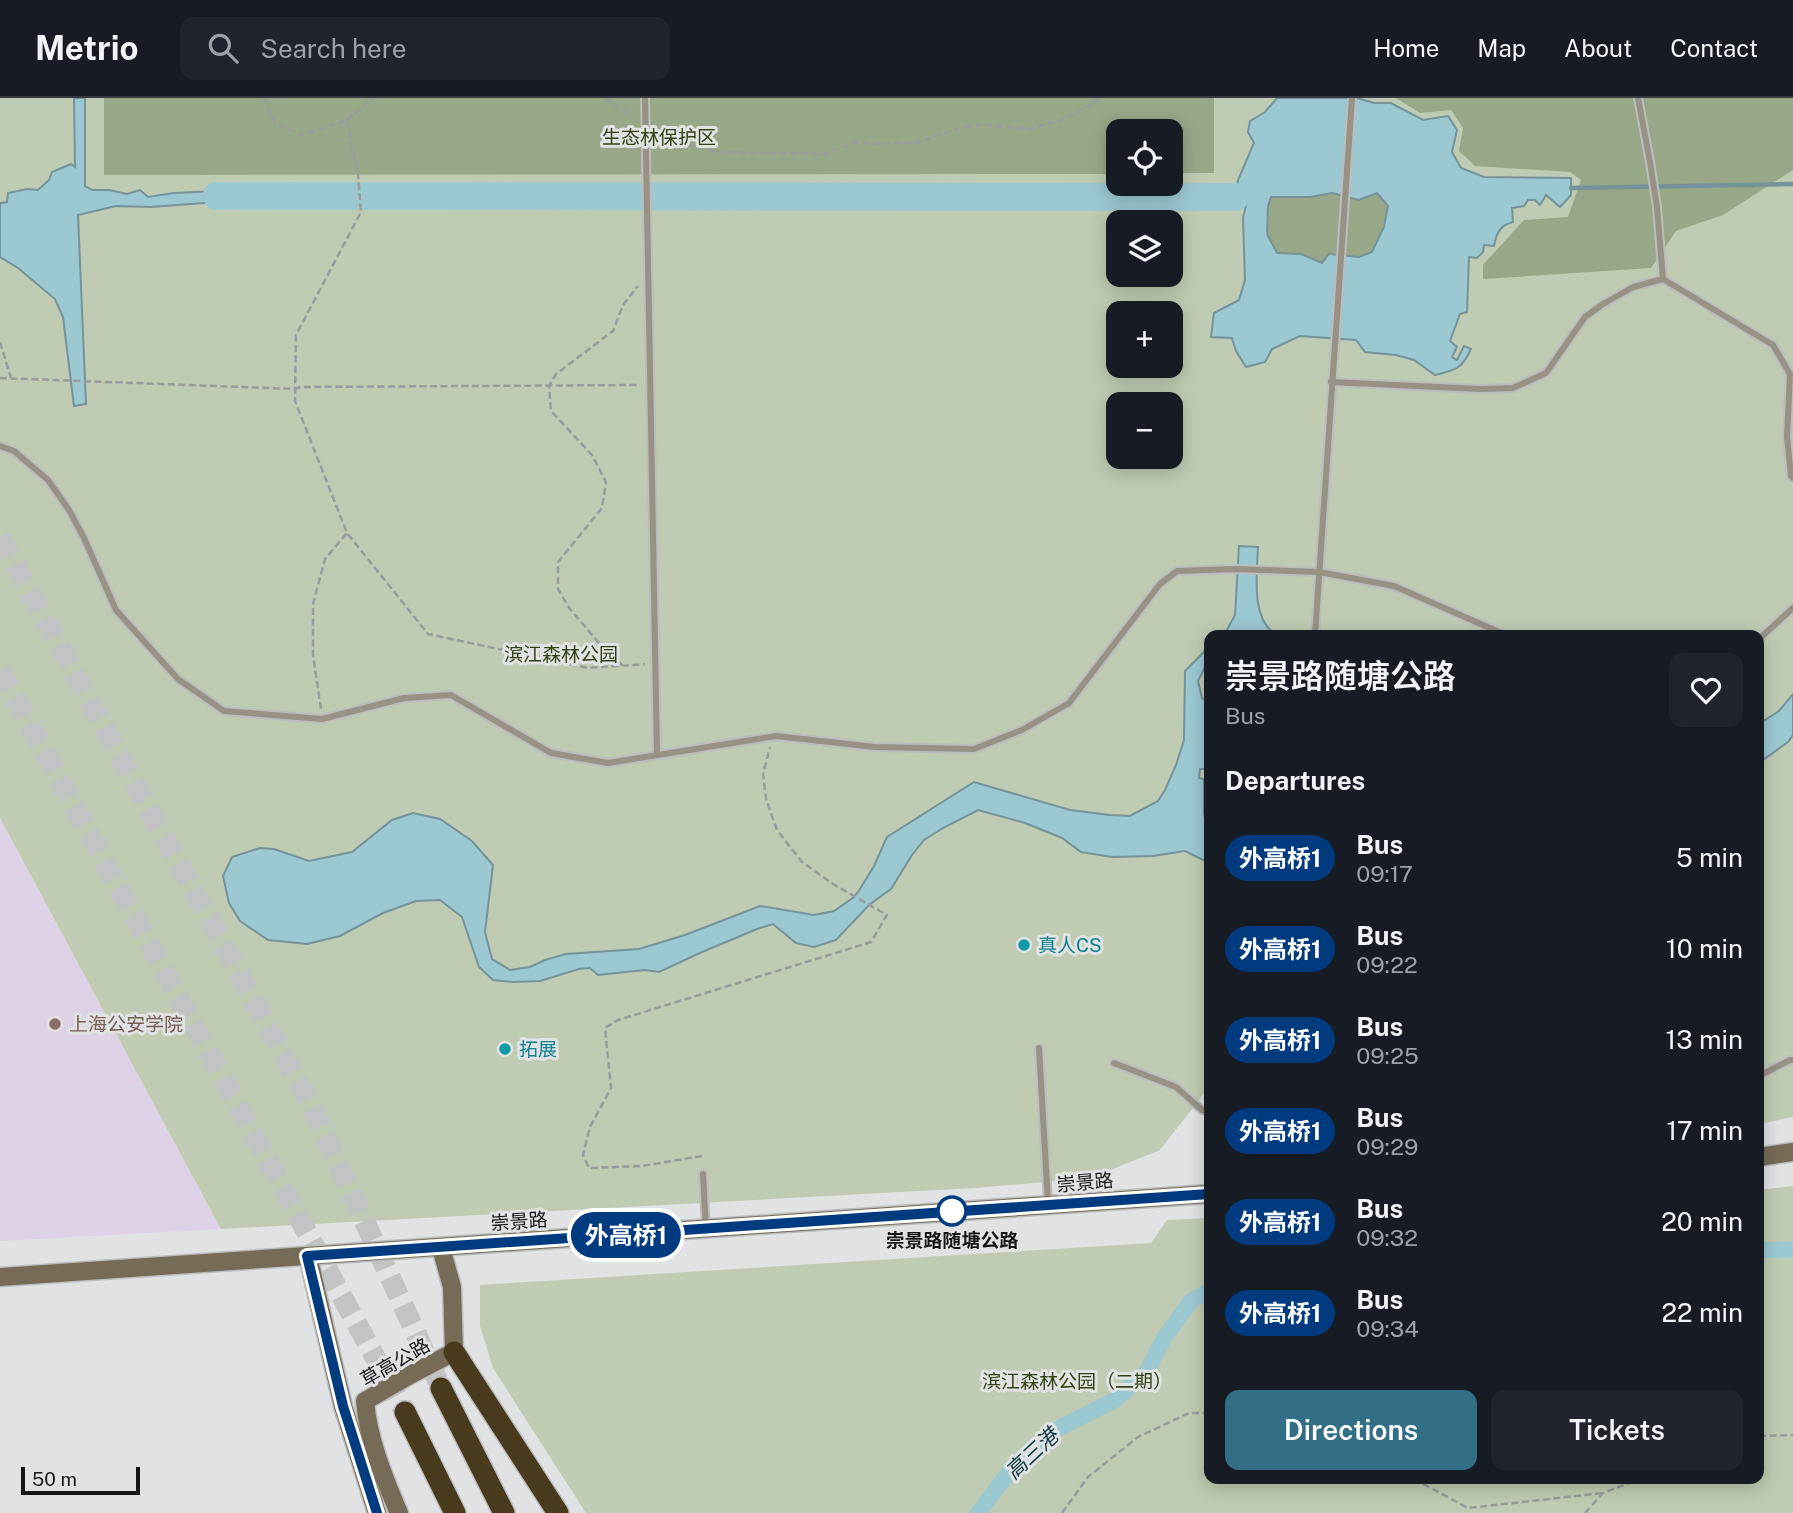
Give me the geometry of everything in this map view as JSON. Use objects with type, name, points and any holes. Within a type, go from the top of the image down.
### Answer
[{"type":"highway","points":[[454,1352],[558,1513]]},
{"type":"highway","points":[[441,1388],[504,1513]]},
{"type":"highway","points":[[405,1412],[455,1513]]},
{"type":"street","points":[[1764,1156],[1793,1152]]},
{"type":"street","name":"崇景路","points":[[0,1277],[1204,1194]]},
{"type":"street","name":"草高公路","points":[[399,1513],[380,1463],[366,1415],[365,1401],[454,1352],[452,1287],[441,1248]]},
{"type":"street","name":"草高公路","points":[[307,1256],[343,1406],[377,1513]]},
{"type":"street","points":[[343,1406],[365,1401]]},
{"type":"lane","points":[[645,98],[657,755]]},
{"type":"lane","points":[[1315,630],[1352,98]]},
{"type":"lane","points":[[1638,98],[1657,207],[1663,279]]},
{"type":"lane","points":[[1331,382],[1513,388],[1546,373],[1575,330],[1594,310],[1633,288],[1663,279],[1773,345],[1790,374],[1787,437],[1793,478]]},
{"type":"lane","points":[[0,446],[14,451],[48,480],[79,529],[116,611],[178,679],[224,712],[322,719],[404,698],[451,695],[551,752],[608,763],[773,737],[875,747],[974,749],[1022,730],[1069,703],[1160,584],[1177,571],[1236,569],[1319,572],[1394,586],[1495,630]]},
{"type":"lane","points":[[1764,634],[1793,608]]},
{"type":"lane","points":[[1039,1048],[1048,1206]]},
{"type":"lane","points":[[1764,1073],[1793,1060]]},
{"type":"lane","points":[[1114,1063],[1176,1087],[1204,1110]]},
{"type":"lane","points":[[703,1174],[706,1229]]},
{"type":"path","points":[[264,98],[275,123],[302,135],[348,120],[374,98]]},
{"type":"path","points":[[605,98],[660,136],[683,144],[719,152],[825,154],[856,142],[916,143],[963,127],[985,125],[1029,130],[1063,120],[1102,98]]},
{"type":"path","points":[[348,120],[358,174],[361,212],[296,335],[295,389],[295,401],[347,533],[428,634],[588,668],[655,664]]},
{"type":"path","points":[[623,666],[569,610],[558,589],[558,562],[602,508],[606,482],[592,454],[551,411],[549,386],[556,374],[613,331],[623,305],[648,272]]},
{"type":"path","points":[[0,342],[12,378]]},
{"type":"path","points":[[0,378],[295,389],[650,385]]},
{"type":"path","points":[[322,719],[313,656],[313,604],[325,559],[347,533]]},
{"type":"path","points":[[702,1156],[642,1166],[589,1168],[583,1155],[590,1126],[611,1088],[605,1028],[618,1020],[871,942],[887,915],[833,884],[802,862],[777,830],[766,799],[763,774],[773,737]]},
{"type":"path","points":[[1062,1513],[1088,1477],[1138,1437],[1189,1413],[1204,1413]]},
{"type":"path","points":[[1764,1436],[1793,1435]]},
{"type":"path","points":[[1423,1484],[1468,1508],[1603,1493],[1626,1484]]},
{"type":"path","points":[[1585,1513],[1603,1493]]},
{"type":"shaded area","name":"上海公安学院","points":[[0,818],[221,1229],[0,1241]]},
{"type":"green space","name":"滨江森林公园","points":[[0,98],[1793,98],[1793,1117],[1764,1123],[1764,630],[1204,630],[1204,1093],[1160,1150],[1090,1178],[975,1188],[221,1229],[0,818]]},
{"type":"green space","name":"生态林保护区","points":[[104,98],[1214,98],[1214,173],[1183,173],[1183,119],[1106,119],[1106,174],[104,175]]},
{"type":"green space","points":[[1396,98],[1793,98],[1793,170],[1723,215],[1676,231],[1651,268],[1483,279],[1483,265],[1524,220],[1568,217],[1581,180],[1570,172],[1475,166],[1459,151],[1463,128],[1451,110],[1420,113]]},
{"type":"green space","points":[[1332,193],[1359,200],[1378,193],[1388,206],[1384,227],[1372,252],[1359,257],[1329,254],[1322,263],[1301,254],[1277,253],[1267,234],[1271,197],[1310,197]]},
{"type":"green space","name":"滨江森林公园（二期）","points":[[1793,1186],[1793,1513],[586,1513],[493,1368],[480,1326],[480,1285],[1151,1243],[1167,1220],[1204,1218],[1204,1484],[1764,1484],[1764,1189]]},
{"type":"water","points":[[74,98],[85,98],[85,186],[92,190],[127,194],[140,190],[148,197],[217,191],[217,202],[151,207],[116,206],[78,215],[86,404],[74,406],[63,317],[55,299],[18,268],[0,257],[0,203],[7,202],[8,193],[38,190],[49,180],[52,172],[71,164],[75,167]]},
{"type":"water","points":[[1277,98],[1357,98],[1374,103],[1391,103],[1423,120],[1448,116],[1457,130],[1452,152],[1461,168],[1484,177],[1571,178],[1571,195],[1560,207],[1546,195],[1540,205],[1535,200],[1528,200],[1524,206],[1512,208],[1513,222],[1499,231],[1494,246],[1484,245],[1483,252],[1477,258],[1469,257],[1467,312],[1460,314],[1450,341],[1457,347],[1452,357],[1457,360],[1464,346],[1471,349],[1458,368],[1435,375],[1414,360],[1365,352],[1356,340],[1300,336],[1272,349],[1265,362],[1246,367],[1232,338],[1211,337],[1214,313],[1239,300],[1245,280],[1243,218],[1247,201],[1235,197],[1238,180],[1254,143],[1248,132],[1250,121],[1265,112]],"holes":[[[1332,193],[1359,200],[1377,193],[1388,206],[1384,227],[1372,252],[1359,257],[1329,254],[1322,263],[1301,254],[1277,253],[1267,234],[1271,197],[1310,197]]]},
{"type":"water","points":[[1239,546],[1258,547],[1257,596],[1263,620],[1270,630],[1227,630],[1235,615]]},
{"type":"water","points":[[1204,652],[1204,669],[1198,681],[1204,699],[1204,769],[1200,769],[1199,778],[1204,779],[1204,860],[1185,851],[1153,856],[1112,857],[1081,852],[1062,838],[1025,823],[978,810],[924,840],[891,889],[869,905],[836,940],[814,947],[796,943],[773,924],[659,972],[645,970],[598,975],[590,968],[540,981],[493,980],[479,967],[462,917],[440,900],[416,901],[383,913],[340,936],[307,944],[268,940],[240,921],[229,903],[223,876],[232,857],[260,848],[274,849],[309,861],[352,852],[392,820],[413,813],[440,819],[472,841],[493,865],[485,932],[492,959],[510,970],[530,967],[566,954],[639,949],[685,935],[760,906],[814,915],[834,911],[854,897],[860,889],[887,837],[974,782],[1070,810],[1110,815],[1130,816],[1158,801],[1176,765],[1184,740],[1185,671]]},
{"type":"water","points":[[1793,694],[1793,735],[1788,742],[1764,759],[1764,721],[1779,711]]},
{"type":"waterway","points":[[1571,188],[1793,184]]},
{"type":"waterway","points":[[217,196],[1235,197]]},
{"type":"waterway","name":"高三港","points":[[1764,1250],[1793,1250]]},
{"type":"waterway","name":"高三港","points":[[978,1513],[1013,1467],[1055,1430],[1115,1400],[1146,1373],[1164,1338],[1191,1301],[1204,1294]]},
{"type":"tunnel","points":[[0,537],[312,1107],[441,1388]]},
{"type":"tunnel","points":[[0,670],[405,1412]]},
{"type":"bus line","name":"外高桥1","points":[[377,1513],[343,1406],[307,1256],[1204,1194]]},
{"type":"place","name":"真人CS","points":[[1024,945]]},
{"type":"place","name":"上海公安学院","points":[[55,1024]]},
{"type":"place","name":"拓展","points":[[505,1049]]},
{"type":"place","name":"崇景路随塘公路","points":[[952,1211]]}]
